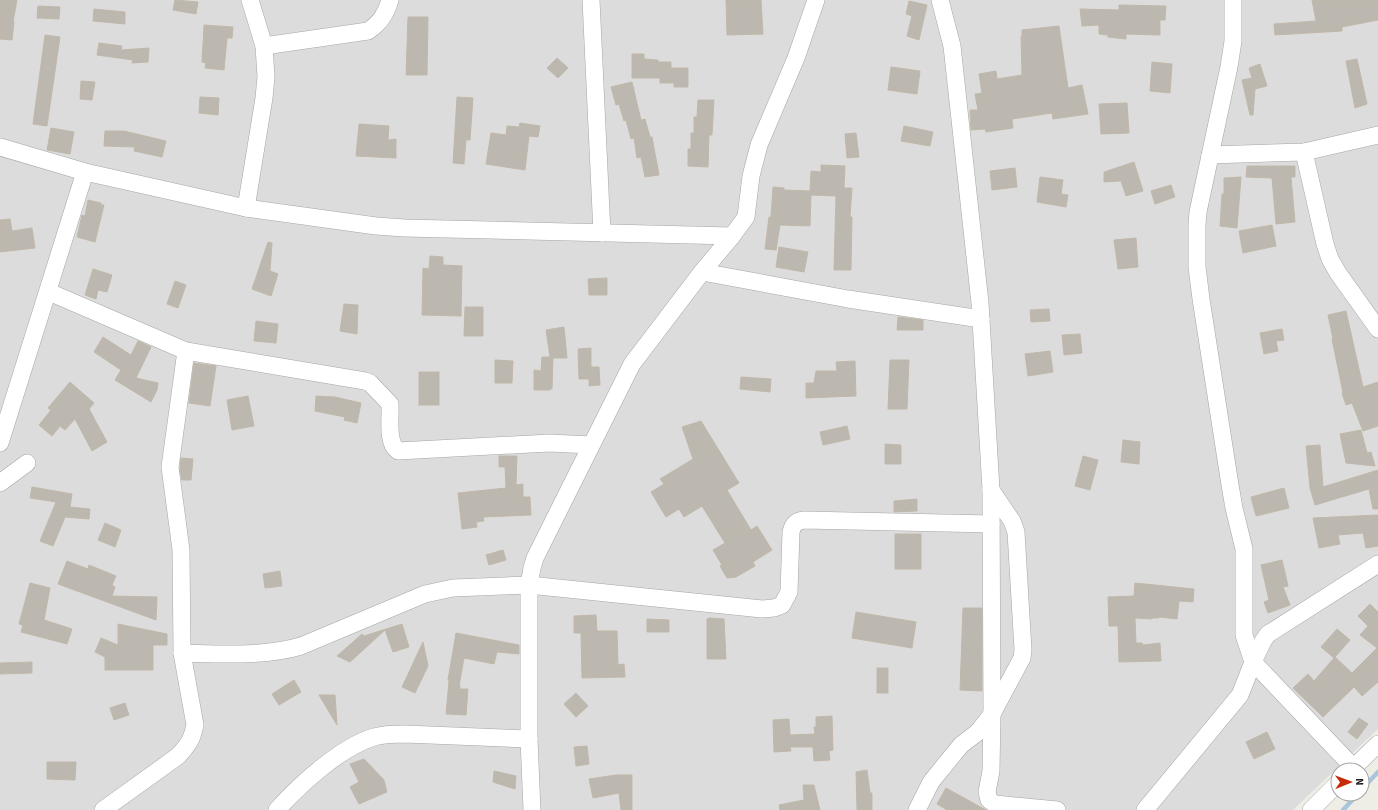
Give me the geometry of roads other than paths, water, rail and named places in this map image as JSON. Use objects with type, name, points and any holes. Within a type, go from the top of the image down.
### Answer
[{"type":"street","points":[[246,208],[266,77],[264,46],[250,0]]},
{"type":"street","points":[[264,46],[368,31],[384,18],[390,0]]},
{"type":"street","points":[[592,0],[602,233]]},
{"type":"street","points":[[532,810],[529,739],[529,585],[535,558],[632,364],[746,217],[751,176],[759,145],[799,51],[816,0]]},
{"type":"street","points":[[940,0],[952,46],[980,295],[991,490],[992,714],[991,771],[987,792],[989,800],[995,804],[1057,810]]},
{"type":"street","points":[[1233,0],[1233,42],[1229,67],[1198,212],[1197,267],[1230,485],[1244,549],[1244,634],[1253,662],[1346,762]]},
{"type":"street","points":[[1210,155],[1304,152],[1378,134]]},
{"type":"street","points":[[0,147],[85,172],[246,208],[376,226],[732,236]]},
{"type":"street","points":[[1304,152],[1325,244],[1330,259],[1338,273],[1378,329]]},
{"type":"street","points":[[0,443],[49,292],[85,172]]},
{"type":"street","points":[[702,272],[848,299],[981,319]]},
{"type":"street","points":[[49,292],[186,350],[370,383],[390,404],[391,440],[394,448],[398,451],[549,443],[591,446]]},
{"type":"street","points":[[103,810],[178,756],[188,745],[193,736],[195,725],[182,653],[181,550],[170,467],[186,350]]},
{"type":"street","points":[[0,483],[27,463]]},
{"type":"street","points":[[917,810],[931,782],[961,745],[978,732],[992,714],[1022,658],[1023,650],[1016,532],[1012,521],[991,490]]},
{"type":"street","points":[[182,653],[226,654],[288,650],[301,646],[425,594],[453,588],[529,585],[762,609],[774,608],[782,605],[789,592],[791,532],[792,526],[797,521],[991,524]]},
{"type":"street","points":[[1145,810],[1240,694],[1253,662],[1268,634],[1378,564]]},
{"type":"street","points":[[277,810],[302,784],[322,767],[359,743],[374,737],[405,734],[529,739]]},
{"type":"street","points":[[1360,762],[1378,744]]},
{"type":"street","points":[[1311,810],[1330,791]]},
{"type":"waterway","points":[[1370,780],[1378,772]]},
{"type":"waterway","points":[[1343,810],[1350,802]]}]
